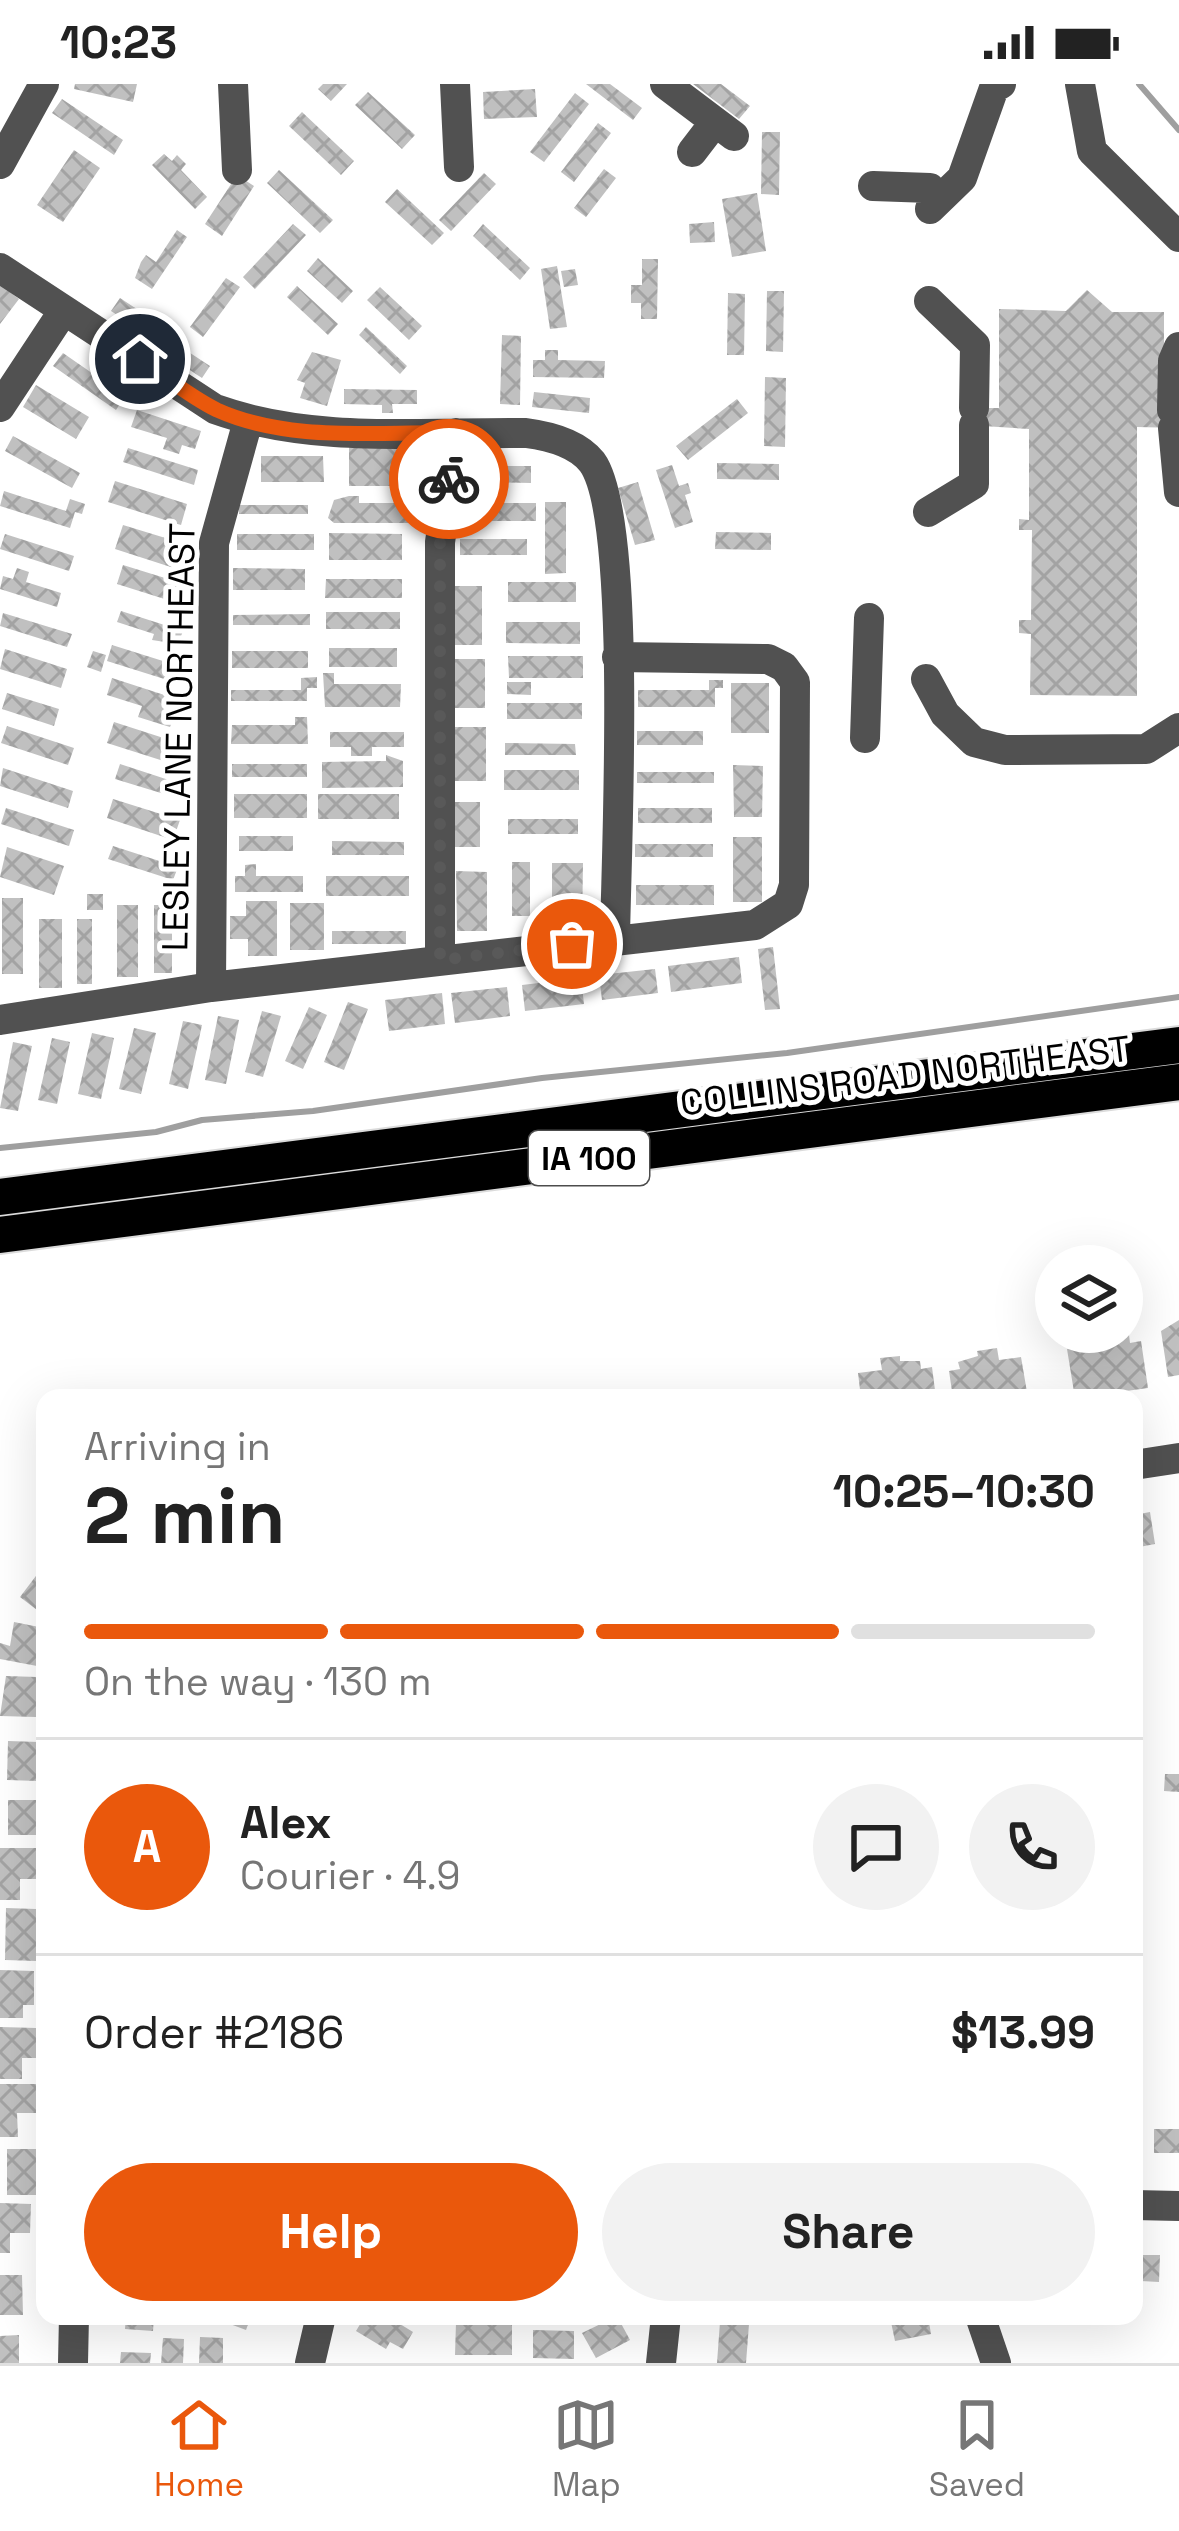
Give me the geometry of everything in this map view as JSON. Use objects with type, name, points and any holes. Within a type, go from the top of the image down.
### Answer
[{"type":"highway","name":"COLLINS ROAD NORTHEAST","points":[[0,1197],[1179,1046]]},
{"type":"highway","name":"COLLINS ROAD NORTHEAST","points":[[0,1234],[1179,1082]]},
{"type":"street","points":[[3,159],[20,84]]},
{"type":"street","points":[[3,159],[44,84]]},
{"type":"street","points":[[233,84],[237,170]]},
{"type":"street","points":[[455,84],[458,167]]},
{"type":"street","points":[[665,84],[724,129],[692,152]]},
{"type":"street","points":[[873,186],[930,199],[962,178],[994,88],[1001,84]]},
{"type":"street","points":[[1080,84],[1092,151],[1179,237]]},
{"type":"street","points":[[0,268],[215,409],[248,421],[297,431],[554,437],[590,458],[604,485],[622,606],[616,657],[615,939]]},
{"type":"street","points":[[928,512],[974,484],[975,345],[929,301]]},
{"type":"street","points":[[0,407],[64,310]]},
{"type":"street","points":[[1179,347],[1173,361],[1172,419],[1179,492]]},
{"type":"street","name":"LESLEY LANE NORTHEAST","points":[[211,987],[214,543],[248,421]]},
{"type":"street","points":[[440,960],[440,542],[456,433]]},
{"type":"street","points":[[866,738],[869,618]]},
{"type":"street","points":[[0,1020],[211,987],[755,925],[788,904],[794,885],[795,682],[784,667],[768,659],[616,657]]},
{"type":"street","points":[[926,680],[945,714],[969,738],[1005,750],[1146,748],[1179,728]]},
{"type":"street","points":[[1143,1464],[1179,1458]]},
{"type":"street","points":[[1143,2205],[1179,2206]]},
{"type":"street","points":[[74,2325],[74,2363]]},
{"type":"street","points":[[310,2363],[319,2325]]},
{"type":"street","points":[[662,2363],[665,2325]]},
{"type":"street","points":[[983,2325],[996,2363]]},
{"type":"building","points":[[75,84],[137,84],[133,102],[74,89]]},
{"type":"building","points":[[323,84],[347,84],[331,101],[318,89]]},
{"type":"building","points":[[586,84],[610,84],[642,108],[633,120]]},
{"type":"building","points":[[693,84],[721,84],[750,106],[739,119]]},
{"type":"building","points":[[535,89],[537,117],[484,119],[483,92]]},
{"type":"building","points":[[368,92],[415,135],[402,149],[355,105]]},
{"type":"building","points":[[575,93],[589,104],[544,162],[530,152]]},
{"type":"building","points":[[62,99],[123,140],[114,155],[52,113]]},
{"type":"building","points":[[302,112],[354,161],[341,175],[289,126]]},
{"type":"building","points":[[598,123],[611,133],[574,182],[561,172]]},
{"type":"building","points":[[762,132],[780,132],[779,195],[761,194]]},
{"type":"building","points":[[74,150],[100,168],[63,222],[37,205]]},
{"type":"building","points":[[164,154],[172,161],[177,155],[186,164],[181,170],[207,197],[195,209],[152,165]]},
{"type":"building","points":[[604,169],[616,178],[586,217],[574,208]]},
{"type":"building","points":[[279,170],[333,220],[320,233],[267,183]]},
{"type":"building","points":[[484,173],[496,184],[451,231],[439,220]]},
{"type":"building","points":[[237,175],[254,186],[222,236],[205,224]]},
{"type":"building","points":[[397,189],[444,233],[432,245],[385,202]]},
{"type":"building","points":[[757,193],[766,251],[732,257],[722,199]]},
{"type":"building","points":[[714,222],[715,242],[690,243],[689,224]]},
{"type":"building","points":[[293,224],[306,235],[255,289],[243,277]]},
{"type":"building","points":[[483,224],[530,268],[520,280],[473,236]]},
{"type":"building","points":[[177,230],[187,237],[152,289],[135,278],[141,262],[146,255],[156,262]]},
{"type":"building","points":[[318,258],[353,291],[342,303],[307,271]]},
{"type":"building","points":[[642,259],[658,259],[657,319],[641,319],[641,303],[631,303],[631,285],[642,285]]},
{"type":"building","points":[[557,266],[567,327],[550,329],[541,269]]},
{"type":"building","points":[[575,269],[578,285],[564,287],[561,271]]},
{"type":"building","points":[[226,278],[240,287],[203,337],[190,327]]},
{"type":"building","points":[[0,284],[19,299],[0,324]]},
{"type":"building","points":[[297,286],[338,324],[328,335],[287,297]]},
{"type":"building","points":[[380,287],[422,326],[409,340],[367,300]]},
{"type":"building","points":[[1087,290],[1112,312],[1164,312],[1164,410],[1179,428],[1137,427],[1137,696],[1030,695],[1031,634],[1019,633],[1019,620],[1031,620],[1032,530],[1019,530],[1019,519],[1029,520],[1029,429],[968,425],[968,408],[999,408],[999,309],[1066,311]]},
{"type":"building","points":[[767,291],[784,291],[783,352],[766,351]]},
{"type":"building","points":[[728,293],[745,294],[744,355],[727,355]]},
{"type":"building","points":[[120,298],[164,327],[155,340],[111,311]]},
{"type":"building","points":[[366,327],[407,366],[400,374],[359,335]]},
{"type":"building","points":[[502,335],[521,336],[520,405],[500,404]]},
{"type":"building","points":[[181,347],[210,366],[202,378],[173,359]]},
{"type":"building","points":[[545,350],[558,350],[558,360],[605,361],[604,378],[533,377],[533,360],[545,360]]},
{"type":"building","points":[[312,352],[341,360],[327,406],[300,398],[305,383],[297,380]]},
{"type":"building","points":[[63,353],[125,396],[116,410],[53,366]]},
{"type":"building","points":[[765,377],[786,378],[785,447],[764,446]]},
{"type":"building","points":[[36,385],[89,417],[76,439],[23,407]]},
{"type":"building","points":[[344,389],[417,390],[417,404],[392,404],[393,413],[382,413],[382,405],[344,404]]},
{"type":"building","points":[[534,392],[590,398],[589,413],[532,407]]},
{"type":"building","points":[[737,399],[748,413],[688,460],[676,446]]},
{"type":"building","points":[[137,410],[201,431],[195,449],[182,445],[179,454],[163,449],[167,438],[131,427]]},
{"type":"building","points":[[13,436],[80,473],[72,488],[5,451]]},
{"type":"building","points":[[349,447],[422,447],[422,486],[349,486]]},
{"type":"building","points":[[128,448],[198,470],[194,485],[123,462]]},
{"type":"building","points":[[261,456],[323,456],[324,482],[261,482]]},
{"type":"building","points":[[717,463],[779,464],[779,480],[717,479]]},
{"type":"building","points":[[672,465],[679,486],[688,483],[691,493],[685,495],[693,522],[675,528],[656,470]]},
{"type":"building","points":[[471,466],[531,466],[531,483],[471,482]]},
{"type":"building","points":[[115,481],[187,504],[181,525],[108,502]]},
{"type":"building","points":[[638,482],[655,540],[635,545],[618,488]]},
{"type":"building","points":[[4,491],[66,511],[70,499],[85,504],[82,514],[75,512],[70,528],[0,506]]},
{"type":"building","points":[[359,496],[359,503],[412,503],[412,523],[334,523],[328,518],[334,500]]},
{"type":"building","points":[[545,502],[566,502],[566,573],[545,574]]},
{"type":"building","points":[[468,503],[536,503],[536,521],[468,521]]},
{"type":"building","points":[[239,505],[308,505],[308,514],[239,514]]},
{"type":"building","points":[[123,525],[185,544],[177,569],[115,549]]},
{"type":"building","points":[[716,532],[771,533],[771,550],[715,549]]},
{"type":"building","points":[[329,533],[402,534],[402,560],[329,560]]},
{"type":"building","points":[[5,534],[74,556],[69,571],[0,549]]},
{"type":"building","points":[[237,534],[314,534],[314,550],[237,550]]},
{"type":"building","points":[[460,539],[527,539],[527,555],[460,555]]},
{"type":"building","points":[[123,565],[181,583],[174,602],[117,584]]},
{"type":"building","points":[[17,568],[29,572],[26,582],[61,593],[57,607],[0,589],[3,576],[13,579]]},
{"type":"building","points":[[233,568],[305,569],[305,590],[233,590]]},
{"type":"building","points":[[326,579],[402,579],[402,598],[325,598]]},
{"type":"building","points":[[508,582],[576,582],[576,602],[508,602]]},
{"type":"building","points":[[454,586],[482,586],[482,645],[454,645]]},
{"type":"building","points":[[121,611],[183,631],[178,644],[152,640],[154,634],[117,622]]},
{"type":"building","points":[[326,612],[400,612],[400,629],[326,629]]},
{"type":"building","points":[[3,613],[72,634],[67,647],[0,626]]},
{"type":"building","points":[[310,614],[310,625],[233,625],[233,615]]},
{"type":"building","points":[[506,622],[580,622],[580,644],[506,643]]},
{"type":"building","points":[[112,645],[182,667],[177,683],[107,661]]},
{"type":"building","points":[[329,648],[397,648],[397,667],[329,667]]},
{"type":"building","points":[[5,649],[67,669],[61,688],[0,669]]},
{"type":"building","points":[[93,651],[106,655],[101,672],[87,667]]},
{"type":"building","points":[[232,651],[308,651],[308,668],[232,668]]},
{"type":"building","points":[[508,656],[583,656],[583,678],[509,678]]},
{"type":"building","points":[[455,659],[485,659],[485,708],[455,708]]},
{"type":"building","points":[[323,673],[334,673],[334,684],[401,684],[400,707],[325,707]]},
{"type":"building","points":[[317,677],[317,688],[307,688],[307,701],[231,701],[231,690],[301,690],[301,678]]},
{"type":"building","points":[[112,678],[189,703],[182,723],[173,720],[170,727],[138,717],[142,706],[107,695]]},
{"type":"building","points":[[709,680],[723,680],[723,688],[715,688],[715,707],[638,707],[638,690],[709,690]]},
{"type":"building","points":[[507,682],[531,682],[531,695],[507,694]]},
{"type":"building","points":[[731,683],[769,683],[769,733],[731,733]]},
{"type":"building","points":[[7,693],[59,709],[54,726],[2,709]]},
{"type":"building","points":[[507,703],[582,703],[582,719],[507,719]]},
{"type":"building","points":[[295,717],[307,717],[308,744],[231,744],[232,725],[295,725]]},
{"type":"building","points":[[114,722],[179,743],[173,764],[107,743]]},
{"type":"building","points":[[7,726],[74,748],[68,765],[1,743]]},
{"type":"building","points":[[450,727],[486,727],[486,781],[450,781]]},
{"type":"building","points":[[637,731],[703,731],[703,745],[637,745]]},
{"type":"building","points":[[330,732],[404,732],[404,747],[372,747],[372,756],[351,756],[351,747],[330,747]]},
{"type":"building","points":[[505,743],[575,744],[576,755],[505,755]]},
{"type":"building","points":[[386,755],[403,761],[403,787],[322,788],[322,762],[386,761]]},
{"type":"building","points":[[120,764],[178,783],[174,797],[115,779]]},
{"type":"building","points":[[232,764],[307,764],[307,777],[232,777]]},
{"type":"building","points":[[733,765],[763,766],[762,817],[734,817]]},
{"type":"building","points":[[3,768],[73,791],[68,808],[0,786]]},
{"type":"building","points":[[504,770],[579,770],[579,790],[504,790]]},
{"type":"building","points":[[637,772],[714,772],[714,783],[637,783]]},
{"type":"building","points":[[234,794],[307,794],[307,818],[234,818]]},
{"type":"building","points":[[318,794],[399,794],[399,819],[318,819]]},
{"type":"building","points":[[113,799],[180,820],[173,840],[107,818]]},
{"type":"building","points":[[450,802],[480,802],[480,847],[451,847]]},
{"type":"building","points":[[6,808],[74,830],[69,846],[1,824]]},
{"type":"building","points":[[638,808],[712,808],[712,823],[638,823]]},
{"type":"building","points":[[508,819],[578,819],[578,834],[508,834]]},
{"type":"building","points":[[239,836],[293,836],[293,851],[239,851]]},
{"type":"building","points":[[733,837],[762,837],[762,902],[733,902]]},
{"type":"building","points":[[332,841],[404,842],[404,855],[332,855]]},
{"type":"building","points":[[635,844],[713,844],[713,857],[635,857]]},
{"type":"building","points":[[113,846],[178,867],[173,880],[108,859]]},
{"type":"building","points":[[7,847],[64,866],[54,895],[0,877]]},
{"type":"building","points":[[512,862],[530,862],[530,916],[512,916]]},
{"type":"building","points":[[552,863],[583,863],[582,929],[552,929]]},
{"type":"building","points":[[256,864],[256,876],[303,876],[303,892],[235,892],[235,876],[245,876],[245,865]]},
{"type":"building","points":[[456,871],[487,872],[487,931],[457,931]]},
{"type":"building","points":[[326,876],[409,876],[409,896],[326,896]]},
{"type":"building","points":[[636,885],[714,885],[714,905],[636,905]]},
{"type":"building","points":[[87,894],[103,894],[103,910],[87,910]]},
{"type":"building","points":[[2,898],[23,898],[23,974],[2,974]]},
{"type":"building","points":[[246,901],[277,901],[277,956],[248,956],[248,939],[230,939],[230,916],[246,916]]},
{"type":"building","points":[[290,903],[324,903],[324,950],[290,950]]},
{"type":"building","points":[[117,905],[138,905],[138,977],[117,977]]},
{"type":"building","points":[[154,905],[172,905],[172,973],[154,973]]},
{"type":"building","points":[[39,919],[62,919],[62,988],[39,988]]},
{"type":"building","points":[[77,919],[92,919],[92,984],[77,984]]},
{"type":"building","points":[[332,931],[406,931],[406,944],[332,944]]},
{"type":"building","points":[[773,947],[780,1009],[765,1010],[758,949]]},
{"type":"building","points":[[739,957],[742,983],[671,992],[668,966]]},
{"type":"building","points":[[655,969],[658,993],[602,1000],[599,975]]},
{"type":"building","points":[[581,978],[584,1004],[525,1011],[522,985]]},
{"type":"building","points":[[507,987],[510,1016],[455,1023],[451,993]]},
{"type":"building","points":[[442,993],[445,1024],[389,1031],[385,1000]]},
{"type":"building","points":[[348,1002],[368,1009],[344,1070],[324,1062]]},
{"type":"building","points":[[309,1007],[327,1015],[303,1069],[285,1061]]},
{"type":"building","points":[[262,1011],[281,1016],[263,1077],[245,1072]]},
{"type":"building","points":[[218,1016],[239,1020],[226,1084],[205,1080]]},
{"type":"building","points":[[183,1021],[202,1025],[188,1089],[169,1084]]},
{"type":"building","points":[[134,1028],[156,1033],[141,1094],[119,1089]]},
{"type":"building","points":[[92,1033],[114,1038],[101,1099],[78,1094]]},
{"type":"building","points":[[52,1038],[70,1042],[57,1104],[38,1100]]},
{"type":"building","points":[[13,1042],[32,1046],[18,1111],[0,1108]]},
{"type":"building","points":[[1179,1320],[1179,1375],[1168,1377],[1161,1331]]},
{"type":"building","points":[[997,1348],[999,1360],[1021,1357],[1026,1389],[952,1389],[949,1371],[960,1369],[958,1362],[978,1356],[977,1351]]},
{"type":"building","points":[[1068,1353],[1143,1353],[1148,1388],[1074,1389]]},
{"type":"building","points":[[900,1356],[900,1361],[920,1361],[921,1369],[932,1367],[935,1389],[860,1389],[858,1373],[882,1370],[880,1358]]},
{"type":"building","points":[[1150,1512],[1155,1544],[1143,1546],[1143,1513]]},
{"type":"building","points":[[36,1576],[36,1609],[20,1597]]},
{"type":"building","points":[[14,1622],[36,1626],[36,1666],[0,1659],[0,1643],[10,1646]]},
{"type":"building","points":[[6,1676],[36,1677],[36,1717],[0,1716]]},
{"type":"building","points":[[8,1741],[36,1742],[36,1781],[7,1780]]},
{"type":"building","points":[[1165,1774],[1179,1774],[1179,1792],[1164,1791]]},
{"type":"building","points":[[8,1800],[36,1800],[36,1835],[8,1835]]},
{"type":"building","points":[[0,1848],[36,1848],[36,1879],[20,1879],[20,1900],[0,1900]]},
{"type":"building","points":[[6,1908],[36,1909],[36,1961],[5,1960]]},
{"type":"building","points":[[0,1970],[34,1971],[34,2005],[23,2005],[23,2018],[0,2018]]},
{"type":"building","points":[[0,2027],[36,2028],[36,2058],[22,2058],[22,2079],[0,2079]]},
{"type":"building","points":[[0,2084],[36,2084],[36,2113],[17,2113],[18,2137],[0,2137]]},
{"type":"building","points":[[1154,2129],[1179,2129],[1179,2153],[1154,2153]]},
{"type":"building","points":[[7,2149],[36,2149],[36,2195],[7,2195]]},
{"type":"building","points":[[0,2203],[31,2204],[30,2233],[10,2233],[10,2253],[0,2253]]},
{"type":"building","points":[[1143,2255],[1160,2255],[1159,2282],[1143,2281]]},
{"type":"building","points":[[0,2275],[22,2275],[23,2315],[0,2315]]},
{"type":"building","points":[[125,2325],[153,2325],[153,2331],[125,2329]]},
{"type":"building","points":[[360,2325],[402,2325],[413,2332],[403,2349],[390,2342],[386,2349],[356,2331]]},
{"type":"building","points":[[456,2325],[512,2325],[512,2355],[455,2355]]},
{"type":"building","points":[[598,2325],[622,2325],[630,2340],[596,2358],[582,2333]]},
{"type":"building","points":[[720,2325],[749,2325],[746,2363],[717,2363]]},
{"type":"building","points":[[892,2325],[930,2325],[931,2334],[895,2341]]},
{"type":"building","points":[[533,2330],[574,2331],[574,2359],[533,2358]]},
{"type":"building","points":[[19,2335],[19,2363],[0,2363],[0,2336]]},
{"type":"building","points":[[200,2337],[223,2338],[223,2363],[199,2363]]},
{"type":"building","points":[[163,2338],[184,2339],[183,2363],[161,2363]]},
{"type":"building","points":[[121,2352],[151,2353],[150,2363],[120,2363]]},
{"type":"waterway","points":[[1139,84],[1179,130]]},
{"type":"waterway","points":[[0,1148],[156,1132],[202,1120],[313,1111],[542,1078],[787,1053],[1179,997]]},
{"type":"way so far","points":[[449,479],[440,542],[440,960],[572,944]]},
{"type":"route","points":[[140,359],[215,409],[248,421],[297,431],[456,433],[449,479]]}]
